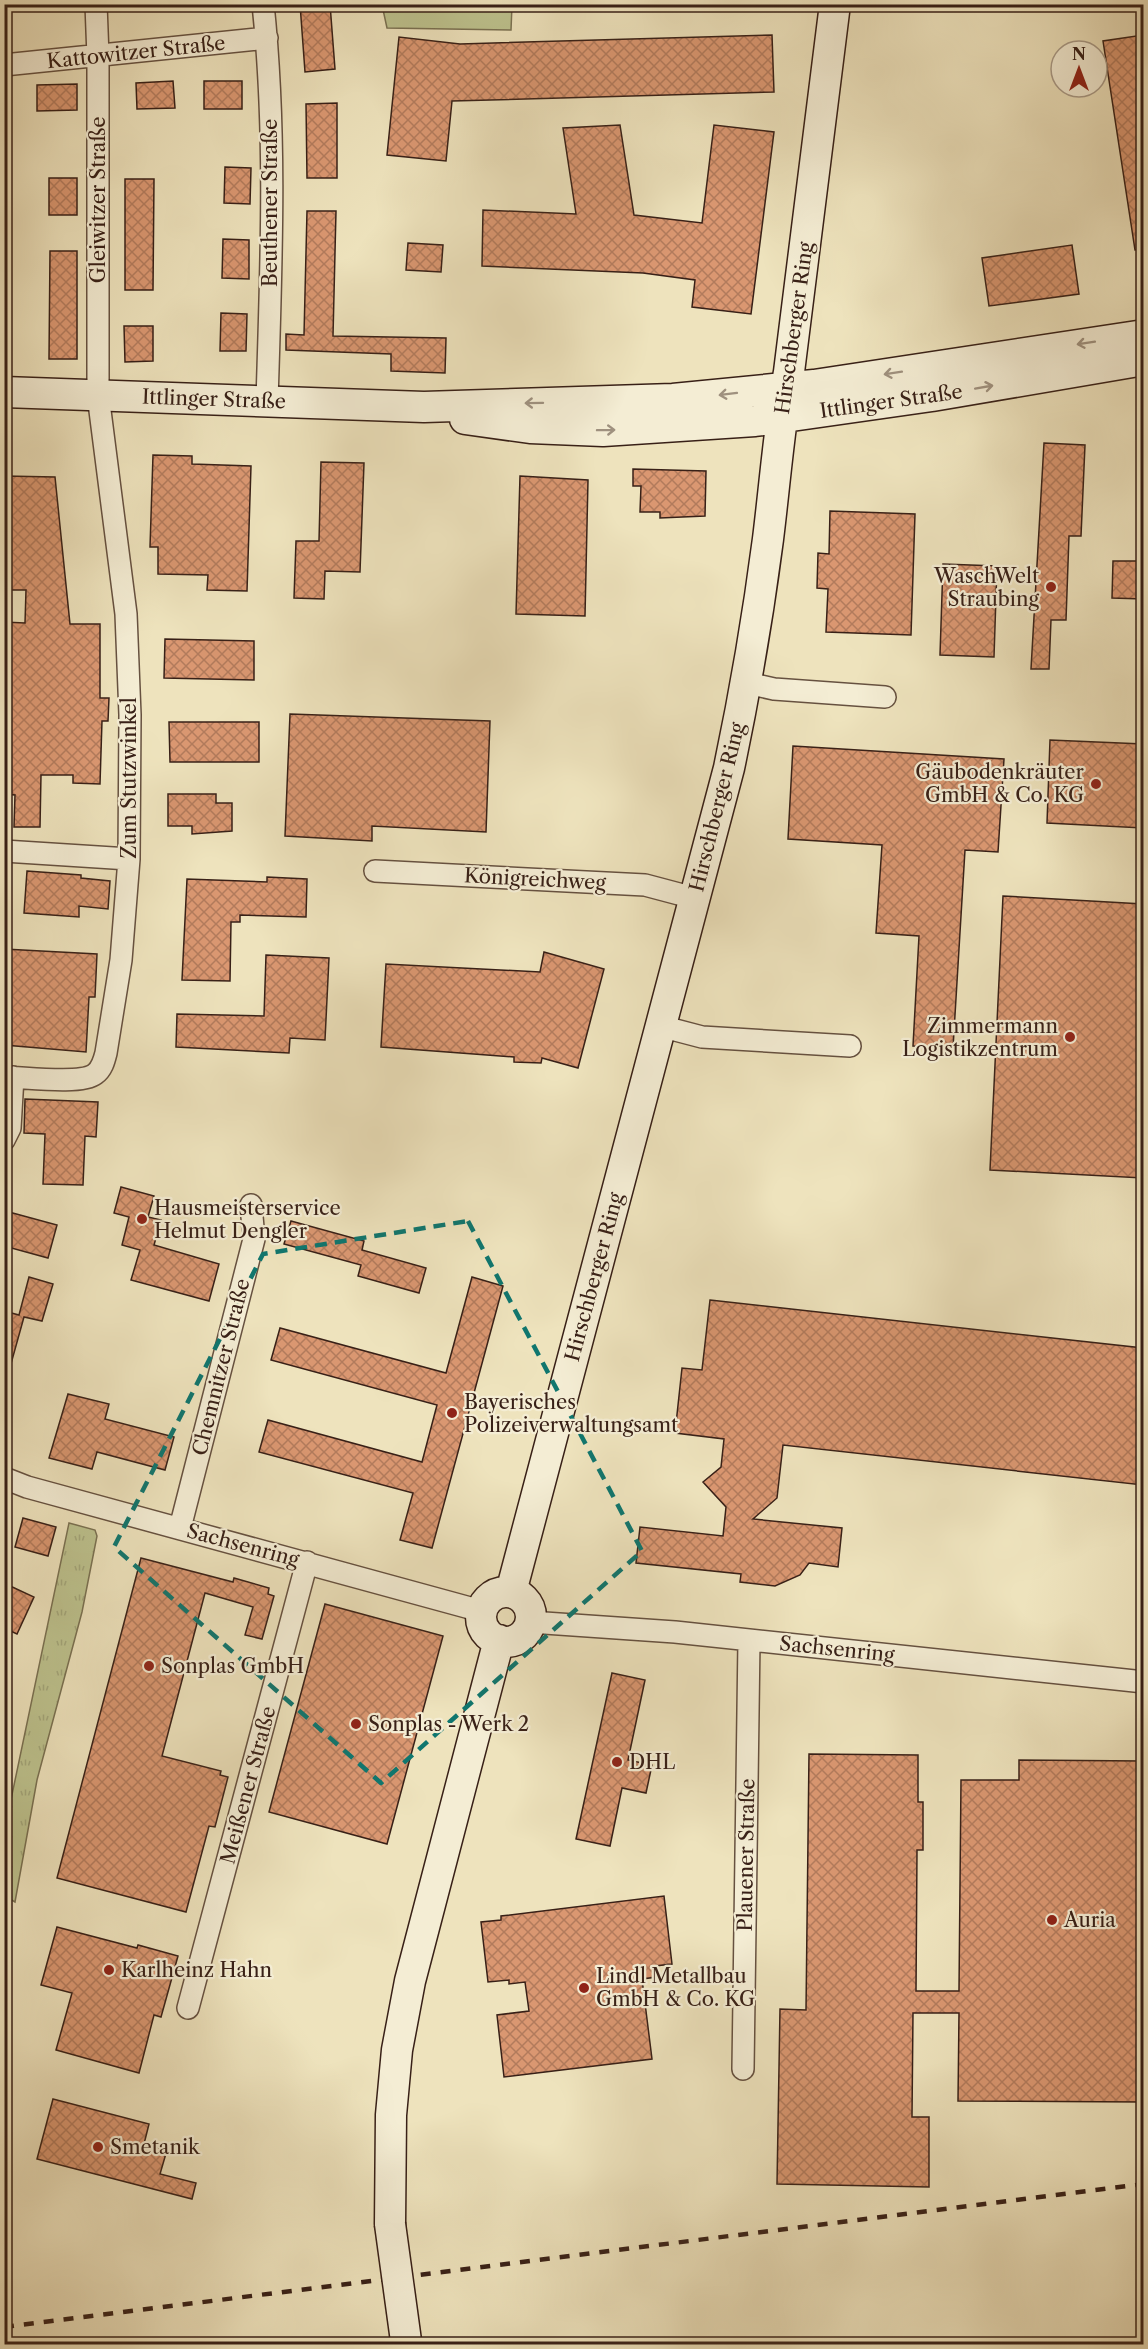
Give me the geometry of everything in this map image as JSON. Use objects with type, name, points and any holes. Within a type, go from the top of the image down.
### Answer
[{"type":"street","name":"Gleiwitzer Straße","points":[[96,4],[98,395]]},
{"type":"street","name":"Beuthener Straße","points":[[263,4],[267,38],[272,225],[267,401]]},
{"type":"street","name":"Hirschberger Ring","points":[[511,1592],[729,768],[747,683],[768,538],[781,418],[836,4]]},
{"type":"street","name":"Kattowitzer Straße","points":[[4,65],[267,38]]},
{"type":"street","name":"Ittlinger Straße","points":[[4,392],[424,407],[673,399],[786,387],[1143,334]]},
{"type":"street","name":"Ittlinger Straße","points":[[424,407],[467,419],[530,428],[593,430],[674,428],[781,418],[1143,360]]},
{"type":"street","name":"Zum Stutzwinkel","points":[[4,1140],[10,1128],[9,1077],[79,1079],[94,1076],[102,1066],[117,994],[129,859],[130,714],[126,614],[98,395]]},
{"type":"street","points":[[747,683],[774,688],[885,697]]},
{"type":"street","points":[[4,851],[129,859]]},
{"type":"street","name":"Königreichweg","points":[[375,872],[645,885],[694,898]]},
{"type":"street","points":[[660,1026],[702,1037],[850,1046]]},
{"type":"street","name":"Chemnitzer Straße","points":[[180,1528],[254,1239],[251,1205]]},
{"type":"street","name":"Sachsenring","points":[[4,1478],[27,1487],[481,1611]]},
{"type":"street","name":"Meißener Straße","points":[[188,2008],[308,1562]]},
{"type":"street","points":[[511,1592],[526,1602],[530,1622],[523,1634],[512,1641],[499,1640],[485,1630],[481,1622],[481,1611],[491,1596],[511,1592]]},
{"type":"street","name":"Sachsenring","points":[[530,1622],[642,1629],[1143,1682]]},
{"type":"street","points":[[406,2342],[390,2224],[391,2115],[397,2050],[410,1981],[499,1640]]},
{"type":"street","name":"Plauener Straße","points":[[743,2069],[748,1640]]},
{"type":"highlighted area","points":[[468,1221],[642,1551],[381,1783],[114,1547],[263,1254]]},
{"type":"green space","points":[[382,5],[512,5],[511,30],[387,28]]},
{"type":"green space","points":[[69,1523],[95,1530],[97,1536],[82,1612],[37,1780],[15,1902],[5,1896],[5,1828]]},
{"type":"building","points":[[300,4],[330,4],[335,69],[305,72]]},
{"type":"building","points":[[772,35],[774,92],[452,101],[446,161],[387,155],[399,37],[460,44]]},
{"type":"building","points":[[1143,35],[1143,249],[1135,250],[1109,80],[1109,40]]},
{"type":"building","points":[[173,81],[175,108],[137,109],[136,83]]},
{"type":"building","points":[[204,81],[242,81],[242,109],[204,109]]},
{"type":"building","points":[[77,84],[77,110],[37,111],[37,85]]},
{"type":"building","points":[[337,103],[337,178],[307,178],[306,104]]},
{"type":"building","points":[[620,125],[634,215],[702,223],[714,125],[774,132],[751,314],[692,307],[695,280],[643,273],[482,266],[483,210],[576,214],[563,128]]},
{"type":"building","points":[[225,167],[251,168],[250,204],[224,203]]},
{"type":"building","points":[[49,178],[77,178],[77,215],[49,215]]},
{"type":"building","points":[[125,179],[154,179],[153,290],[125,290]]},
{"type":"building","points":[[307,211],[336,211],[333,336],[446,338],[445,373],[391,371],[391,354],[286,350],[286,334],[304,335]]},
{"type":"building","points":[[223,239],[249,240],[249,279],[222,278]]},
{"type":"building","points":[[408,243],[443,245],[441,272],[406,270]]},
{"type":"building","points":[[1072,245],[1079,294],[989,306],[982,258]]},
{"type":"building","points":[[50,251],[77,251],[77,359],[49,359]]},
{"type":"building","points":[[221,313],[247,314],[246,351],[220,351]]},
{"type":"building","points":[[124,326],[153,326],[153,361],[125,362]]},
{"type":"building","points":[[1044,443],[1085,445],[1081,536],[1069,536],[1066,620],[1051,620],[1049,669],[1031,669]]},
{"type":"building","points":[[153,455],[192,456],[192,464],[251,466],[247,591],[207,590],[208,575],[158,574],[158,547],[150,547]]},
{"type":"building","points":[[321,462],[364,463],[360,572],[325,571],[324,599],[294,598],[296,541],[319,541]]},
{"type":"building","points":[[633,469],[706,471],[705,516],[660,518],[660,512],[640,512],[641,486],[633,486]]},
{"type":"building","points":[[4,476],[55,477],[70,624],[100,624],[100,698],[109,698],[108,721],[102,721],[100,784],[73,783],[73,775],[41,775],[40,827],[14,827],[15,795],[4,794],[4,622],[25,623],[26,590],[4,590]]},
{"type":"building","points":[[520,476],[588,480],[585,616],[516,614]]},
{"type":"building","points":[[830,511],[915,514],[911,635],[826,632],[828,589],[817,588],[818,553],[829,554]]},
{"type":"building","points":[[1113,561],[1143,561],[1143,599],[1112,598]]},
{"type":"building","points":[[943,564],[997,566],[994,657],[940,655]]},
{"type":"building","points":[[165,639],[254,641],[254,680],[164,678]]},
{"type":"building","points":[[290,714],[490,721],[486,832],[372,826],[372,841],[285,836]]},
{"type":"building","points":[[169,722],[259,722],[259,762],[170,762]]},
{"type":"building","name":"Gäubodenkräuter GmbH & Co. KG","points":[[1050,740],[1143,744],[1143,828],[1047,823]]},
{"type":"building","points":[[793,746],[1004,759],[998,852],[965,850],[953,1048],[913,1046],[919,936],[876,933],[882,845],[788,839]]},
{"type":"building","points":[[168,794],[216,794],[216,803],[232,803],[232,831],[192,834],[192,826],[168,826]]},
{"type":"building","points":[[27,871],[81,875],[81,878],[110,881],[108,909],[79,906],[79,917],[24,913]]},
{"type":"building","points":[[267,877],[307,879],[306,917],[240,915],[240,922],[231,922],[230,981],[182,980],[187,879],[267,882]]},
{"type":"building","name":"Zimmermann Logistikzentrum","points":[[1003,896],[1143,904],[1143,1178],[990,1170]]},
{"type":"building","points":[[4,949],[97,954],[95,997],[89,997],[86,1052],[4,1045]]},
{"type":"building","points":[[544,952],[604,969],[578,1068],[542,1058],[541,1063],[514,1062],[514,1057],[381,1047],[386,964],[540,972]]},
{"type":"building","points":[[266,955],[329,958],[325,1040],[290,1038],[289,1053],[176,1047],[177,1014],[264,1016]]},
{"type":"building","points":[[25,1099],[98,1102],[96,1137],[85,1136],[83,1185],[43,1184],[45,1134],[24,1133]]},
{"type":"building","points":[[121,1187],[154,1196],[148,1217],[161,1220],[154,1245],[219,1264],[209,1301],[131,1280],[140,1250],[122,1245],[129,1217],[114,1213]]},
{"type":"building","points":[[9,1212],[57,1225],[48,1258],[4,1246],[4,1229]]},
{"type":"building","points":[[291,1221],[364,1241],[362,1250],[426,1268],[419,1293],[358,1276],[361,1265],[284,1244]]},
{"type":"building","points":[[29,1277],[53,1284],[42,1321],[24,1317],[9,1371],[4,1370],[4,1311],[19,1315]]},
{"type":"building","name":"Bayerisches Polizeiverwaltungsamt","points":[[472,1277],[503,1286],[432,1548],[400,1540],[413,1493],[259,1452],[268,1420],[422,1462],[437,1405],[271,1360],[280,1328],[446,1373]]},
{"type":"building","points":[[710,1300],[1143,1348],[1143,1485],[783,1445],[777,1498],[753,1519],[842,1528],[838,1567],[809,1563],[800,1575],[775,1586],[740,1582],[741,1574],[636,1563],[640,1527],[723,1536],[726,1507],[703,1482],[721,1467],[724,1439],[675,1433],[682,1368],[702,1370]]},
{"type":"building","points":[[68,1394],[109,1404],[105,1419],[174,1437],[165,1470],[97,1452],[92,1469],[49,1458]]},
{"type":"building","points":[[23,1518],[56,1527],[48,1556],[15,1547]]},
{"type":"building","name":"Sonplas GmbH","points":[[141,1558],[233,1582],[234,1578],[269,1588],[268,1594],[274,1596],[262,1639],[245,1635],[253,1607],[205,1593],[162,1756],[221,1771],[220,1775],[228,1777],[215,1827],[209,1826],[186,1912],[57,1878]]},
{"type":"building","points":[[8,1585],[34,1597],[17,1634],[4,1628],[4,1593]]},
{"type":"building","name":"Sonplas - Werk 2","points":[[325,1604],[443,1636],[387,1844],[269,1812]]},
{"type":"building","name":"DHL","points":[[612,1673],[645,1680],[628,1760],[652,1765],[646,1793],[622,1788],[610,1846],[576,1839]]},
{"type":"building","name":"Auria","points":[[809,1754],[918,1755],[918,1802],[923,1802],[923,1850],[917,1850],[916,1991],[959,1991],[961,1780],[1019,1780],[1019,1760],[1143,1761],[1143,2102],[958,2101],[959,2013],[913,2013],[912,2117],[929,2117],[929,2187],[777,2184],[780,2009],[806,2010]]},
{"type":"building","name":"Lindl Metallbau GmbH & Co. KG","points":[[664,1896],[672,1964],[655,1966],[657,1977],[642,1979],[652,2059],[504,2077],[497,2015],[529,2011],[525,1982],[509,1984],[509,1980],[488,1982],[481,1922],[501,1920],[501,1916]]},
{"type":"building","name":"Karlheinz Hahn","points":[[57,1927],[178,1956],[161,2017],[154,2015],[139,2073],[56,2050],[72,1993],[41,1985]]},
{"type":"building","name":"Smetanik","points":[[53,2099],[149,2124],[144,2144],[167,2150],[160,2174],[196,2183],[192,2199],[37,2159]]},
{"type":"railway","points":[[4,2327],[1144,2184]]},
{"type":"place","name":"WaschWelt Straubing","points":[[1051,587]]},
{"type":"place","name":"Gäubodenkräuter GmbH & Co. KG","points":[[1096,784]]},
{"type":"place","name":"Zimmermann Logistikzentrum","points":[[1070,1037]]},
{"type":"place","name":"Hausmeisterservice Helmut Dengler","points":[[142,1219]]},
{"type":"place","name":"Bayerisches Polizeiverwaltungsamt","points":[[452,1413]]},
{"type":"place","name":"Sonplas GmbH","points":[[149,1666]]},
{"type":"place","name":"Sonplas - Werk 2","points":[[356,1724]]},
{"type":"place","name":"DHL","points":[[617,1762]]},
{"type":"place","name":"Auria","points":[[1052,1920]]},
{"type":"place","name":"Karlheinz Hahn","points":[[109,1970]]},
{"type":"place","name":"Lindl Metallbau GmbH & Co. KG","points":[[584,1988]]},
{"type":"place","name":"Smetanik","points":[[98,2147]]}]
